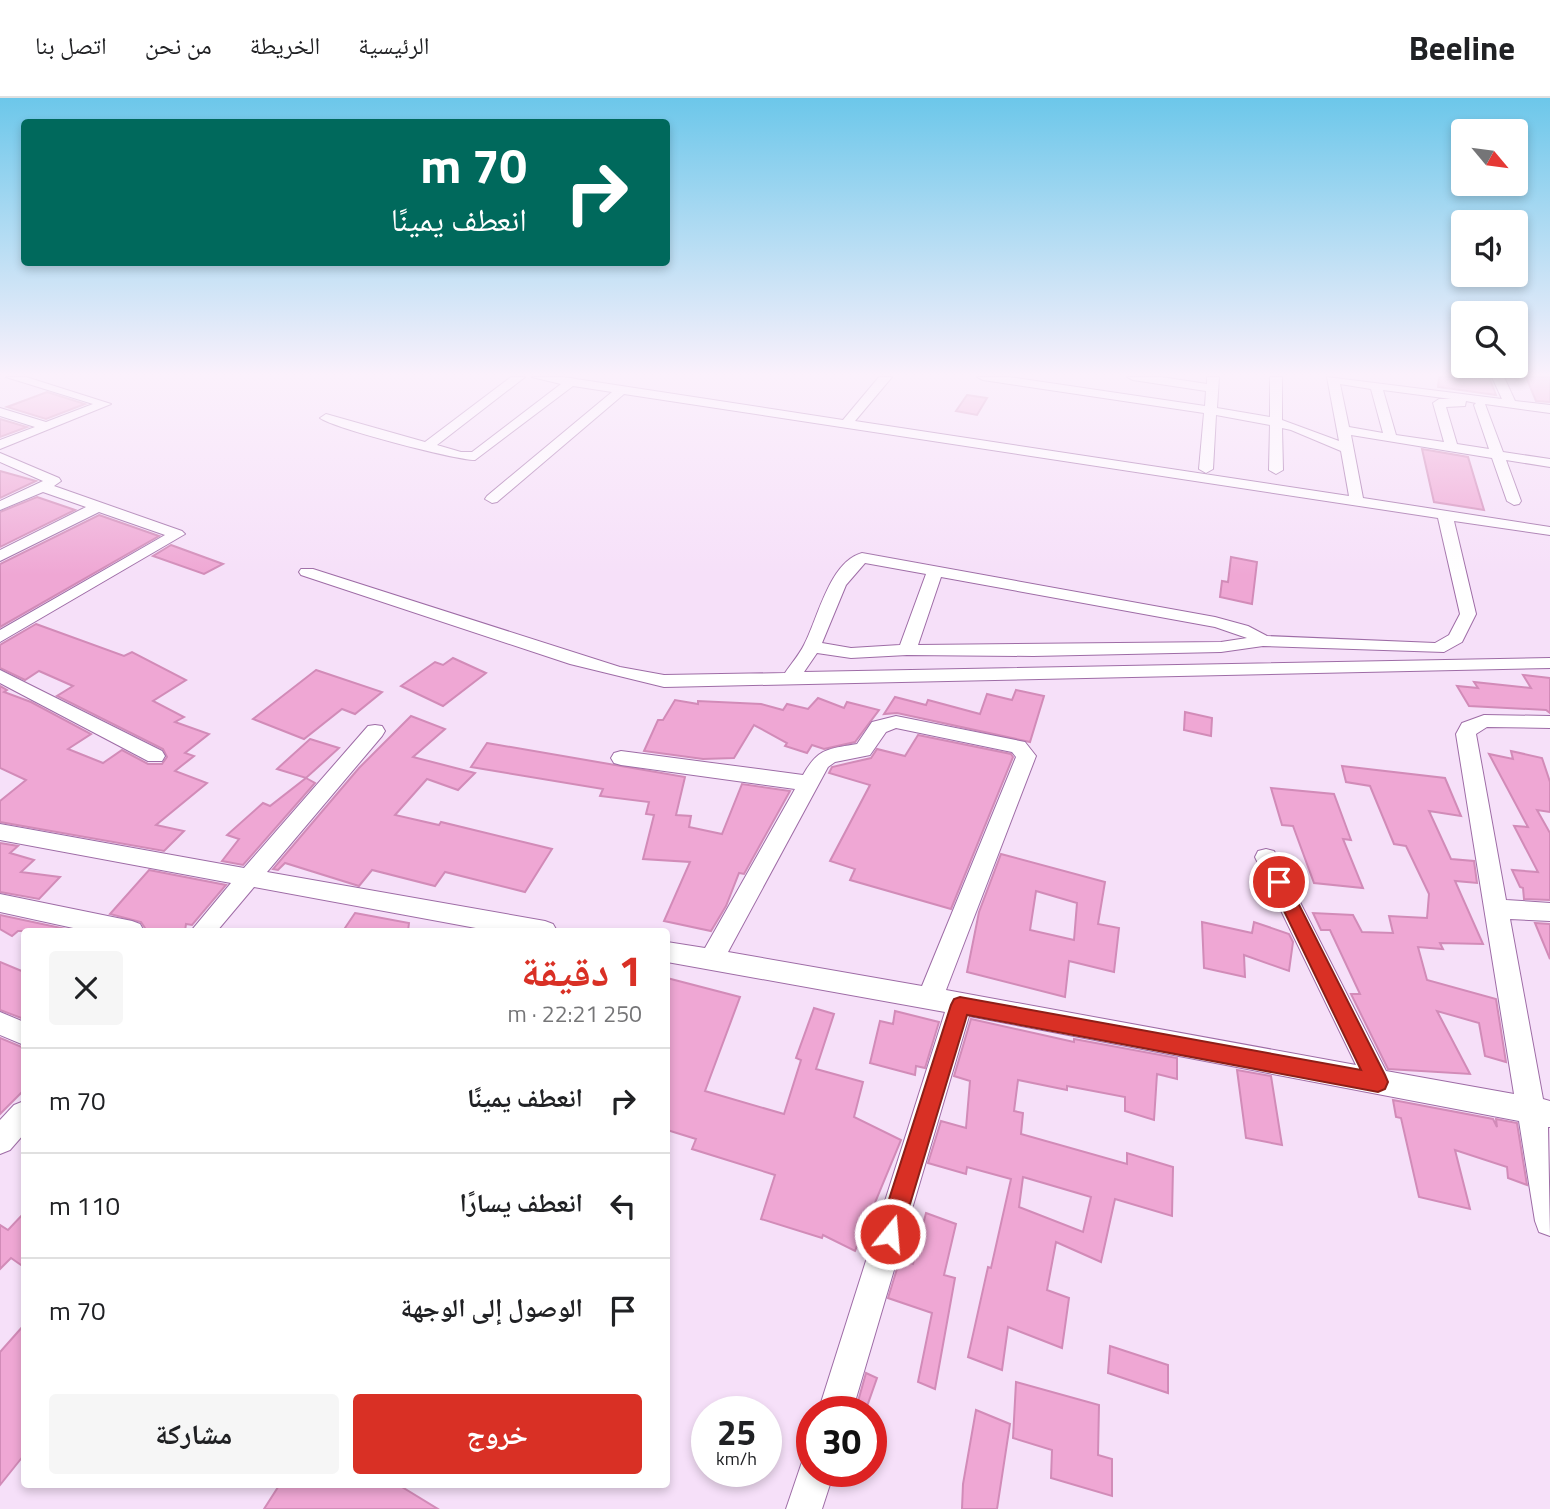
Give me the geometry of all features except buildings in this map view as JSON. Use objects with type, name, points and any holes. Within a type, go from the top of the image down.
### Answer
[{"type":"street","points":[[412,443],[460,456],[475,456],[492,443]]},
{"type":"street","points":[[426,447],[432,443]]},
{"type":"street","points":[[492,499],[558,443]]},
{"type":"street","points":[[969,443],[1550,531]]},
{"type":"street","points":[[1206,469],[1208,443]]},
{"type":"street","points":[[1276,443],[1276,470]]},
{"type":"street","points":[[1331,443],[1347,449]]},
{"type":"street","points":[[1346,443],[1357,502]]},
{"type":"street","points":[[1421,443],[1550,463]]},
{"type":"street","points":[[1451,443],[1452,448]]},
{"type":"street","points":[[1494,443],[1514,501]]},
{"type":"street","points":[[0,457],[54,481],[0,506]]},
{"type":"street","points":[[0,637],[177,534],[42,487]]},
{"type":"street","points":[[0,556],[97,507]]},
{"type":"street","points":[[812,647],[851,653],[907,650],[1033,651],[1221,647],[1263,641],[1438,648],[1456,638],[1468,614],[1445,516]]},
{"type":"street","points":[[790,679],[812,647],[844,575],[856,560],[862,558],[1057,591],[1223,625],[1254,634],[1263,641]]},
{"type":"street","points":[[907,650],[935,571]]},
{"type":"street","points":[[307,572],[398,599],[543,649],[640,678],[664,681],[1550,663]]},
{"type":"street","points":[[0,676],[155,756]]},
{"type":"street","points":[[1550,723],[1484,721],[1469,728],[1466,734],[1497,909],[1541,1113],[1550,1221]]},
{"type":"street","points":[[711,960],[808,783],[824,759],[863,750],[879,727],[889,722],[1015,747],[1026,754],[930,998]]},
{"type":"street","points":[[205,928],[375,731]]},
{"type":"street","points":[[621,758],[808,783]]},
{"type":"street","points":[[0,832],[528,928]]},
{"type":"street","points":[[1266,857],[1378,1082]]},
{"type":"street","points":[[0,903],[118,928]]},
{"type":"street","points":[[1497,909],[1550,912]]},
{"type":"street","points":[[670,953],[930,998],[1541,1113]]},
{"type":"street","points":[[840,1396],[960,1005]]},
{"type":"street","points":[[0,1023],[21,1033]]},
{"type":"street","points":[[0,1140],[21,1117]]},
{"type":"street","points":[[804,1509],[811,1487]]},
{"type":"route","points":[[890,1234],[960,1005],[1378,1082],[1279,882]]}]
